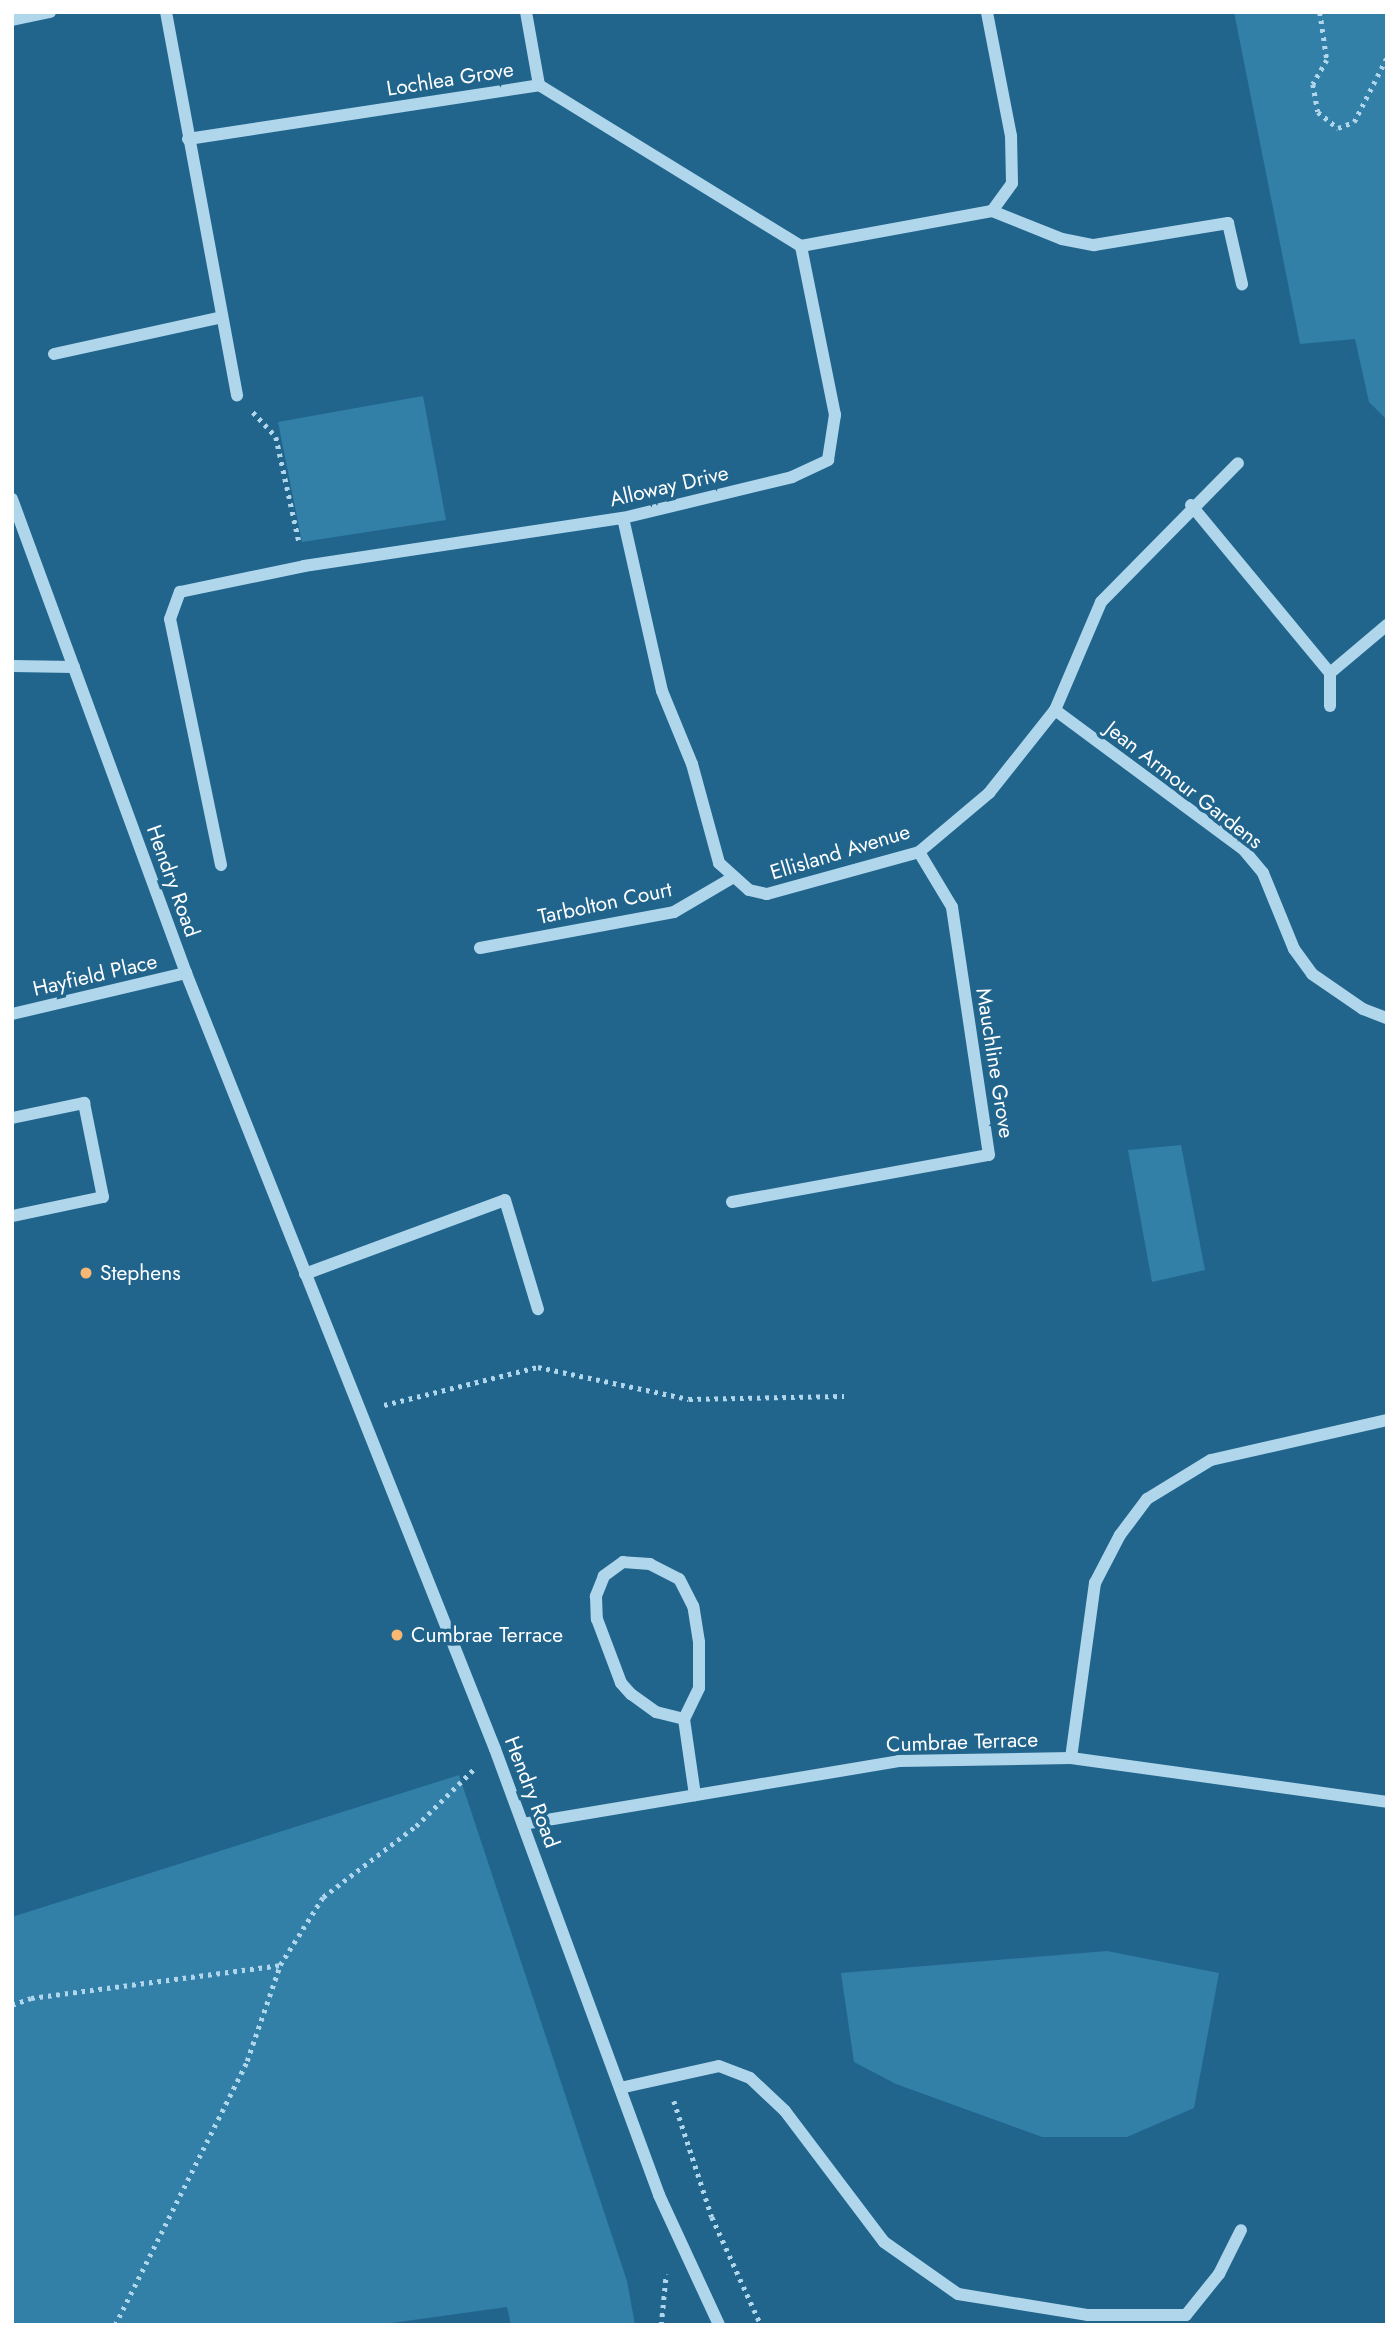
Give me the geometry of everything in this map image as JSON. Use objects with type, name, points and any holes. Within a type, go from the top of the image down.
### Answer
[{"type":"street","points":[[12,20],[50,12]]},
{"type":"street","points":[[166,12],[237,395]]},
{"type":"street","points":[[526,12],[539,85]]},
{"type":"street","points":[[987,12],[1011,136],[1012,183],[992,211]]},
{"type":"street","name":"Lochlea Grove","points":[[188,139],[539,85],[801,246]]},
{"type":"street","points":[[801,246],[992,211],[1062,239],[1094,245],[1228,223],[1242,284]]},
{"type":"street","name":"Alloway Drive","points":[[221,865],[170,619],[180,592],[304,566],[623,518],[792,477],[828,460],[835,415],[801,246]]},
{"type":"street","points":[[54,354],[222,317]]},
{"type":"street","name":"Ellisland Avenue","points":[[732,878],[749,890],[767,894],[919,852],[989,793],[1055,710],[1101,602],[1191,505],[1238,463]]},
{"type":"street","name":"Hendry Road","points":[[12,499],[186,973],[495,1749],[659,2195],[719,2325]]},
{"type":"street","points":[[1191,505],[1330,673],[1330,706]]},
{"type":"street","points":[[623,518],[662,691],[692,764],[719,863],[732,878]]},
{"type":"street","points":[[1330,673],[1387,625]]},
{"type":"street","points":[[12,666],[74,667]]},
{"type":"street","name":"Jean Armour Gardens","points":[[1055,710],[1243,849],[1263,873],[1294,949],[1312,974],[1363,1009],[1387,1018]]},
{"type":"street","name":"Mauchline Grove","points":[[732,1202],[989,1155],[952,907],[919,852]]},
{"type":"street","name":"Tarbolton Court","points":[[480,948],[674,912],[732,878]]},
{"type":"street","name":"Hayfield Place","points":[[12,1014],[186,973]]},
{"type":"street","points":[[12,1118],[84,1103],[103,1197],[12,1216]]},
{"type":"street","points":[[305,1274],[505,1200],[538,1309]]},
{"type":"street","points":[[1071,1758],[1095,1583],[1120,1535],[1147,1499],[1211,1460],[1387,1420]]},
{"type":"street","points":[[684,1719],[656,1712],[621,1683],[597,1619],[596,1596],[604,1576],[623,1562],[650,1564],[679,1579],[693,1606],[699,1642],[699,1688],[684,1719],[695,1795]]},
{"type":"street","name":"Cumbrae Terrace","points":[[523,1824],[900,1761],[1071,1758],[1387,1802]]},
{"type":"street","points":[[620,2088],[719,2066],[750,2078],[785,2111],[884,2242],[958,2294],[1088,2315],[1186,2315],[1219,2274],[1241,2230]]},
{"type":"path","points":[[1320,12],[1328,60],[1313,84],[1318,112],[1338,128],[1354,122],[1387,57]]},
{"type":"path","points":[[237,395],[276,437],[304,566]]},
{"type":"path","points":[[360,1411],[538,1367],[689,1399],[844,1396]]},
{"type":"path","points":[[115,2325],[247,2061],[280,1965],[323,1896],[416,1826],[495,1749]]},
{"type":"path","points":[[12,2005],[31,1998],[280,1965]]},
{"type":"path","points":[[667,2076],[712,2217],[761,2325]]},
{"type":"shaded area","points":[[1234,12],[1387,12],[1387,420],[1369,402],[1355,339],[1300,344]]},
{"type":"shaded area","points":[[423,396],[446,520],[302,542],[278,422]]},
{"type":"shaded area","points":[[1181,1145],[1205,1270],[1152,1282],[1128,1150]]},
{"type":"shaded area","points":[[459,1775],[627,2281],[635,2325],[511,2325],[507,2307],[377,2325],[12,2325],[12,1917]]},
{"type":"shaded area","points":[[1107,1951],[1219,1973],[1194,2108],[1127,2137],[1042,2137],[896,2084],[854,2062],[841,1973]]},
{"type":"place","name":"Stephens","points":[[86,1273]]},
{"type":"place","name":"Cumbrae Terrace","points":[[397,1635]]}]
